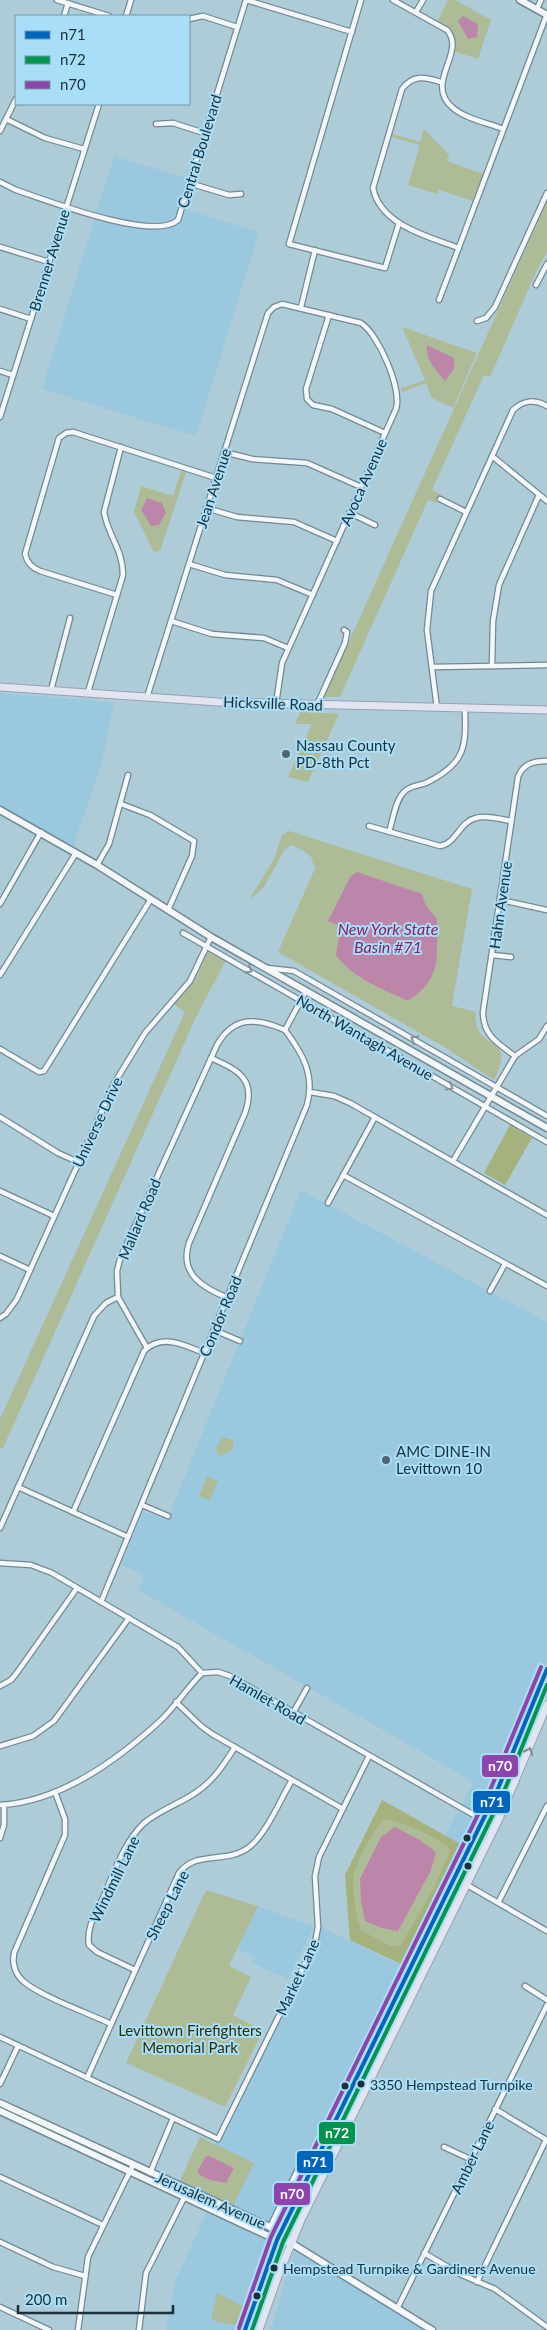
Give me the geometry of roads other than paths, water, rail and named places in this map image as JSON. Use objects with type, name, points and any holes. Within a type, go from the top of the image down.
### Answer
[{"type":"main road","points":[[520,0],[547,15]]},
{"type":"main road","name":"Hicksville Road","points":[[0,686],[276,704],[547,710]]},
{"type":"main road","name":"North Wantagh Avenue","points":[[0,810],[97,865],[211,937],[547,1128]]},
{"type":"main road","points":[[245,2330],[277,2240],[511,1762],[547,1669]]},
{"type":"main road","points":[[259,2330],[291,2243],[495,1827],[524,1763],[547,1705]]},
{"type":"main road","name":"Jerusalem Avenue","points":[[0,2103],[149,2176],[188,2190],[270,2227],[281,2233],[291,2243]]},
{"type":"main road","name":"Jerusalem Avenue","points":[[0,2111],[132,2168]]},
{"type":"main road","name":"Jerusalem Avenue","points":[[149,2176],[184,2197],[277,2240],[291,2243]]},
{"type":"main road","points":[[291,2243],[432,2330]]},
{"type":"street","points":[[57,0],[106,15]]},
{"type":"street","points":[[126,15],[132,0]]},
{"type":"street","points":[[246,0],[352,32]]},
{"type":"street","name":"Central Boulevard","points":[[0,182],[16,190],[124,224],[164,228],[178,220],[246,0]]},
{"type":"street","points":[[361,0],[289,244],[385,268],[399,222]]},
{"type":"street","points":[[393,0],[447,30],[452,37],[453,47],[441,82],[444,94],[454,108],[503,129]]},
{"type":"street","points":[[416,12],[423,0]]},
{"type":"street","points":[[537,9],[541,0]]},
{"type":"street","points":[[64,15],[68,4]]},
{"type":"street","points":[[439,300],[547,15]]},
{"type":"street","points":[[190,19],[203,16],[237,27]]},
{"type":"street","points":[[441,82],[423,77],[416,78],[405,85],[400,93],[373,188],[378,203],[399,222],[415,231],[458,248]]},
{"type":"street","points":[[0,131],[15,101]]},
{"type":"street","name":"Brenner Avenue","points":[[0,417],[99,105]]},
{"type":"street","points":[[6,119],[45,138],[84,149]]},
{"type":"street","points":[[156,124],[173,123],[204,133]]},
{"type":"street","points":[[189,183],[225,194],[241,194]]},
{"type":"street","points":[[477,321],[486,318],[495,307],[547,193]]},
{"type":"street","points":[[0,247],[49,262]]},
{"type":"street","points":[[300,307],[315,250]]},
{"type":"street","points":[[536,285],[547,264]]},
{"type":"street","name":"Jean Avenue","points":[[147,697],[268,314],[274,307],[282,304],[300,307]]},
{"type":"street","name":"Avoca Avenue","points":[[276,704],[279,673],[288,648],[396,409],[398,396],[376,340],[370,330],[361,323],[300,307]]},
{"type":"street","points":[[0,309],[31,319]]},
{"type":"street","points":[[329,315],[306,389],[306,399],[314,405],[332,409],[385,432]]},
{"type":"street","points":[[0,371],[13,375]]},
{"type":"street","points":[[437,708],[427,619],[431,591],[513,410],[530,401],[547,406]]},
{"type":"street","points":[[117,595],[34,568],[26,560],[25,554],[59,438],[68,432],[72,432],[216,478]]},
{"type":"street","points":[[88,692],[123,576],[123,561],[105,522],[104,512],[121,447]]},
{"type":"street","points":[[224,452],[252,459],[307,463],[361,487]]},
{"type":"street","points":[[492,456],[547,501]]},
{"type":"street","points":[[492,666],[493,620],[500,586],[539,495]]},
{"type":"street","points":[[440,500],[466,512]]},
{"type":"street","points":[[206,508],[237,517],[294,522],[337,541]]},
{"type":"street","points":[[350,513],[375,525]]},
{"type":"street","points":[[189,564],[224,576],[277,580],[312,594]]},
{"type":"street","points":[[50,690],[70,618]]},
{"type":"street","points":[[171,621],[212,634],[264,638],[288,648]]},
{"type":"street","points":[[317,705],[345,642],[347,632],[344,630]]},
{"type":"street","points":[[432,667],[547,665]]},
{"type":"street","points":[[389,832],[398,802],[405,791],[430,781],[461,756],[466,742],[465,709]]},
{"type":"street","name":"Hahn Avenue","points":[[514,1056],[493,1040],[484,1026],[483,1012],[518,777],[521,770],[531,762],[547,760]]},
{"type":"street","points":[[97,865],[109,844],[128,775]]},
{"type":"street","points":[[121,804],[150,815],[194,841],[192,856],[168,910]]},
{"type":"street","points":[[369,826],[440,846],[450,843],[465,824],[474,818],[483,817],[511,821]]},
{"type":"street","points":[[0,904],[41,832]]},
{"type":"street","points":[[0,975],[76,853]]},
{"type":"street","points":[[0,1049],[39,1072],[44,1071],[151,900]]},
{"type":"street","points":[[500,900],[547,910]]},
{"type":"street","name":"North Wantagh Avenue","points":[[183,932],[547,1142]]},
{"type":"street","name":"Universe Drive","points":[[0,1318],[6,1314],[17,1299],[115,1082],[144,1033],[190,981],[211,937]]},
{"type":"street","points":[[493,955],[511,957]]},
{"type":"street","name":"North Wantagh Avenue","points":[[265,967],[294,971],[547,1116]]},
{"type":"street","points":[[285,1030],[306,991]]},
{"type":"street","name":"Mallard Road","points":[[118,1297],[117,1271],[120,1258],[221,1037],[238,1024],[260,1020],[285,1030]]},
{"type":"street","points":[[453,1162],[514,1056],[539,1039],[547,1026]]},
{"type":"street","name":"Condor Road","points":[[102,1602],[303,1115],[310,1092],[305,1060],[285,1030]]},
{"type":"street","points":[[211,1058],[242,1075],[248,1085],[250,1098],[189,1243],[186,1256],[190,1273],[197,1283],[207,1290],[228,1298]]},
{"type":"street","points":[[310,1092],[343,1099],[547,1215]]},
{"type":"street","points":[[0,1117],[58,1153],[78,1162]]},
{"type":"street","points":[[328,1203],[375,1117]]},
{"type":"street","points":[[344,1175],[547,1286]]},
{"type":"street","points":[[0,1191],[54,1216]]},
{"type":"street","points":[[0,1256],[30,1270]]},
{"type":"street","points":[[490,1291],[505,1264]]},
{"type":"street","points":[[0,1528],[2,1517],[18,1487],[94,1316],[106,1302],[118,1297],[147,1348]]},
{"type":"street","points":[[214,1330],[240,1341]]},
{"type":"street","points":[[73,1512],[138,1362],[147,1348],[155,1343],[166,1341],[180,1343],[204,1353]]},
{"type":"street","points":[[18,1487],[128,1537]]},
{"type":"street","points":[[142,1505],[168,1516]]},
{"type":"street","points":[[0,1563],[38,1567],[77,1588],[178,1647],[202,1673],[158,1722],[111,1760],[84,1778],[36,1799],[2,1805],[4,1825],[0,1838]]},
{"type":"street","points":[[0,1686],[11,1680],[16,1674],[77,1588]]},
{"type":"street","points":[[0,1746],[33,1736],[54,1721],[129,1618]]},
{"type":"street","name":"Hamlet Road","points":[[202,1673],[218,1672],[230,1676],[495,1827]]},
{"type":"street","points":[[294,1713],[307,1688]]},
{"type":"street","points":[[176,1702],[201,1726],[343,1809]]},
{"type":"street","name":"Windmill Lane","points":[[135,1970],[97,1952],[90,1945],[89,1930],[101,1901],[126,1846],[138,1830],[156,1814],[206,1786],[219,1773],[235,1747]]},
{"type":"street","name":"Market Lane","points":[[174,2118],[218,2139],[220,2136],[315,1944],[318,1927],[315,1884],[317,1866],[322,1850],[369,1756]]},
{"type":"street","name":"Sheep Lane","points":[[87,2078],[182,1869],[197,1860],[231,1856],[248,1848],[260,1835],[292,1780]]},
{"type":"street","points":[[55,1792],[65,1819],[65,1835],[14,1953],[14,1965],[19,1976],[30,1987],[111,2024]]},
{"type":"street","points":[[499,1902],[547,1806]]},
{"type":"street","points":[[455,1878],[547,1931]]},
{"type":"street","points":[[525,1986],[547,2000]]},
{"type":"street","name":"Amber Lane","points":[[397,2309],[547,2005]]},
{"type":"street","points":[[0,2037],[174,2118],[149,2176]]},
{"type":"street","points":[[0,2084],[18,2046]]},
{"type":"street","points":[[477,2282],[547,2140],[495,2109]]},
{"type":"street","points":[[444,2147],[470,2160]]},
{"type":"street","points":[[270,2227],[299,2167],[305,2163],[315,2161]]},
{"type":"street","points":[[78,2330],[83,2308],[88,2257],[132,2168]]},
{"type":"street","points":[[0,2177],[103,2225]]},
{"type":"street","points":[[139,2330],[146,2274],[188,2190]]},
{"type":"street","points":[[0,2242],[53,2267],[85,2276]]},
{"type":"street","points":[[424,2253],[462,2275],[495,2289],[547,2327]]},
{"type":"street","points":[[0,2307],[49,2330]]},
{"type":"water","points":[[463,16],[478,24],[477,37],[468,39],[458,21]]},
{"type":"water","points":[[427,345],[454,358],[454,369],[445,381],[429,359]]},
{"type":"water","points":[[147,498],[162,503],[166,513],[159,525],[151,526],[141,510]]},
{"type":"water","name":"New York State Basin #71","points":[[357,872],[422,894],[426,906],[437,919],[437,956],[433,975],[420,992],[408,1001],[359,976],[350,970],[336,955],[341,926],[328,921],[350,877]]},
{"type":"water","points":[[395,1827],[420,1840],[436,1852],[431,1870],[398,1931],[381,1928],[365,1921],[361,1901],[360,1879],[381,1837]]},
{"type":"water","points":[[206,2156],[234,2168],[226,2183],[210,2180],[198,2174],[198,2170]]},
{"type":"place","name":"Nassau County PD-8th Pct","points":[[286,754]]},
{"type":"place","name":"AMC DINE-IN Levittown 10","points":[[386,1460]]},
{"type":"place","name":"3350 Hempstead Turnpike","points":[[361,2084]]},
{"type":"place","name":"Hempstead Turnpike & Gardiners Avenue","points":[[274,2268]]},
{"type":"park label","name":"Levittown Firefighters Memorial Park","points":[[190,2038]]}]
